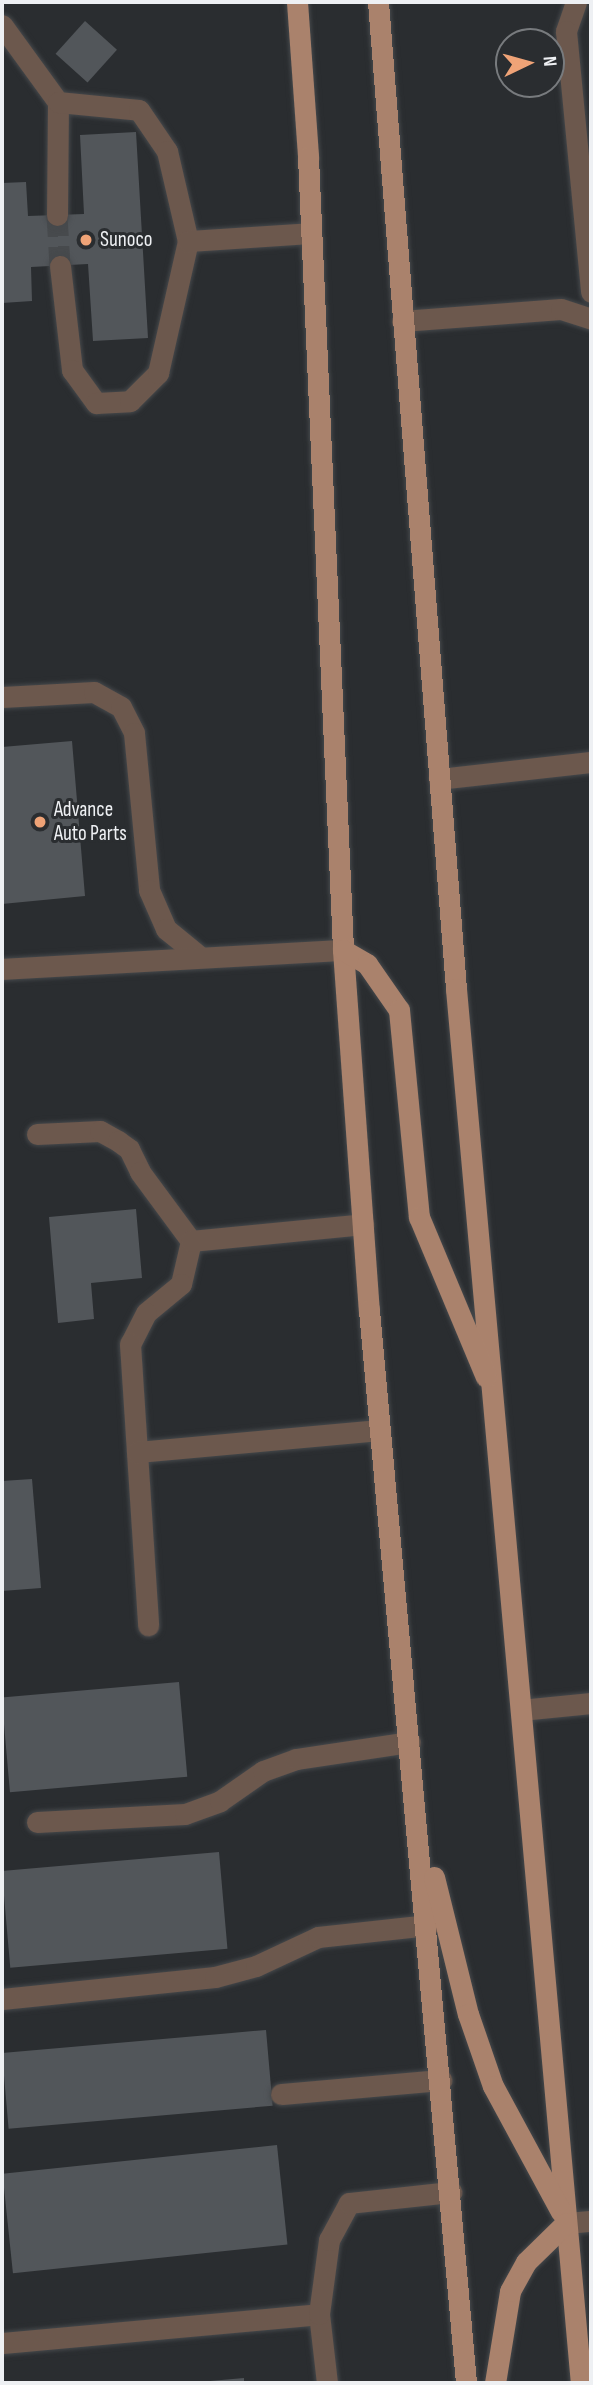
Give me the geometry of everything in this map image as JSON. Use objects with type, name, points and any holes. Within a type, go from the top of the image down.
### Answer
[{"type":"main road","points":[[297,2],[311,233],[343,950],[380,1430],[418,1814],[466,2383]]},
{"type":"main road","points":[[378,2],[439,779],[581,2383]]},
{"type":"main road","points":[[343,950],[367,964],[399,1010],[419,1217],[494,1395]]},
{"type":"main road","points":[[418,1814],[468,2014],[493,2086],[566,2223]]},
{"type":"main road","points":[[495,2383],[510,2291],[526,2262],[566,2223]]},
{"type":"street","points":[[576,2],[566,32],[590,258],[591,292]]},
{"type":"street","points":[[2,26],[58,102],[57,215]]},
{"type":"street","points":[[58,102],[139,110],[167,151],[188,241],[159,373],[130,401],[96,403],[72,370],[60,266]]},
{"type":"street","points":[[188,241],[311,233]]},
{"type":"street","points":[[402,321],[561,309],[591,319]]},
{"type":"street","points":[[2,696],[94,692],[121,707],[134,733],[149,890],[166,929],[198,955]]},
{"type":"street","points":[[439,779],[591,762]]},
{"type":"street","points":[[2,969],[198,955],[343,950]]},
{"type":"street","points":[[37,1134],[100,1130],[118,1141],[129,1149],[140,1172],[191,1241],[181,1284],[146,1312],[130,1344],[148,1625]]},
{"type":"street","points":[[191,1241],[363,1224]]},
{"type":"street","points":[[137,1452],[380,1430]]},
{"type":"street","points":[[521,1710],[591,1703]]},
{"type":"street","points":[[37,1822],[185,1814],[220,1801],[263,1771],[296,1759],[410,1742]]},
{"type":"street","points":[[2,1998],[215,1977],[256,1966],[318,1937],[428,1925]]},
{"type":"street","points":[[281,2094],[441,2080]]},
{"type":"street","points":[[327,2383],[318,2314],[329,2240],[349,2203],[451,2192]]},
{"type":"street","points":[[566,2223],[591,2221]]},
{"type":"street","points":[[2,2343],[318,2314]]},
{"type":"building","points":[[85,21],[117,50],[88,82],[56,54]]},
{"type":"building","name":"Sunoco","points":[[136,132],[148,338],[93,341],[88,264],[31,267],[32,301],[2,303],[2,183],[26,182],[28,216],[84,214],[80,135]]},
{"type":"building","name":"Advance Auto Parts","points":[[72,741],[85,896],[2,904],[2,747]]},
{"type":"building","points":[[136,1209],[142,1278],[91,1283],[94,1319],[58,1323],[49,1217]]},
{"type":"building","points":[[32,1479],[41,1588],[2,1591],[2,1481]]},
{"type":"building","points":[[179,1682],[187,1777],[10,1792],[2,1697]]},
{"type":"building","points":[[219,1852],[227,1949],[10,1968],[2,1871]]},
{"type":"building","points":[[266,2030],[273,2106],[9,2129],[2,2053]]},
{"type":"building","points":[[277,2145],[287,2244],[13,2273],[3,2174]]},
{"type":"building","points":[[244,2378],[244,2383],[210,2383],[210,2381]]},
{"type":"tunnel","points":[[57,215],[60,266]]},
{"type":"place","name":"Sunoco","points":[[86,240]]},
{"type":"place","name":"Advance Auto Parts","points":[[40,822]]}]
